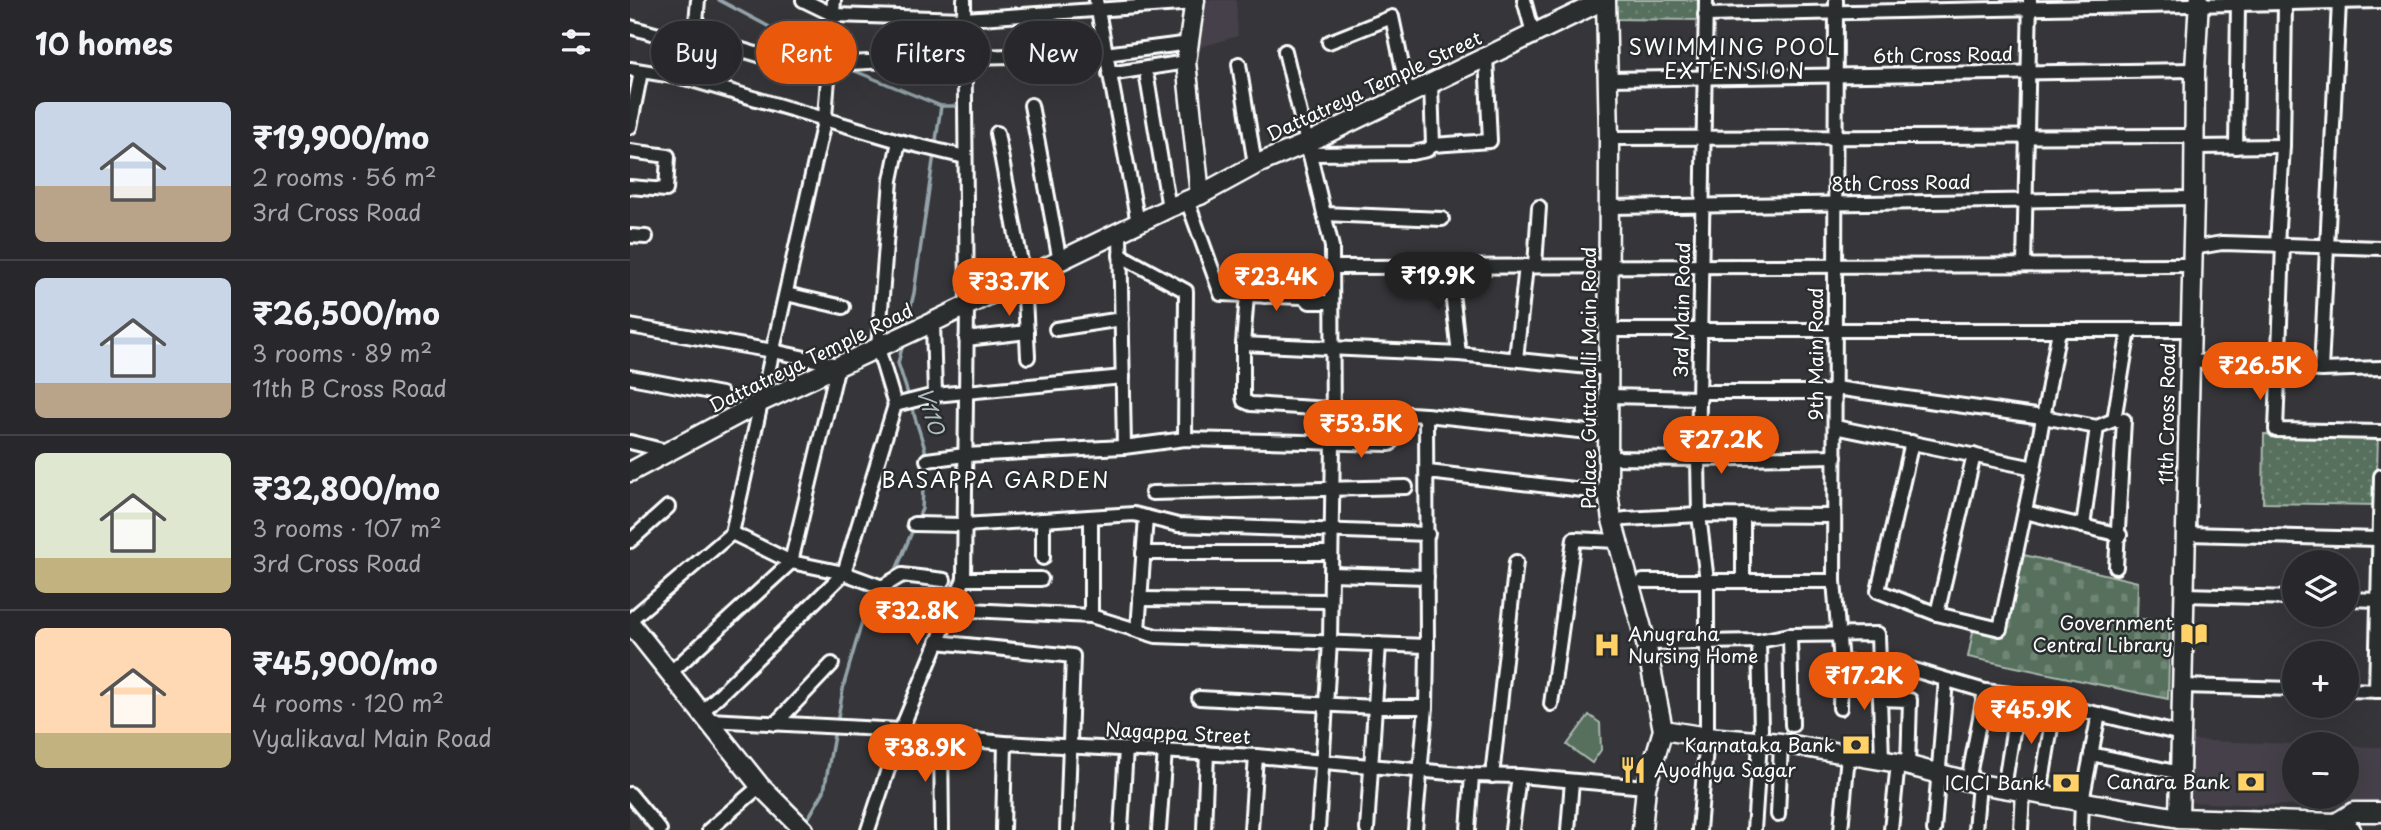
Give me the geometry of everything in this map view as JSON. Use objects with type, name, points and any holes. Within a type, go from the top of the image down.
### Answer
[{"type":"street","points":[[696,21],[698,0]]},
{"type":"street","points":[[803,0],[834,15],[965,19],[1096,5],[1195,1],[1186,62],[1194,198],[1221,294],[1303,297],[1310,302],[1332,302]]},
{"type":"street","points":[[834,0],[834,21]]},
{"type":"street","points":[[964,0],[965,19]]},
{"type":"street","points":[[1524,0],[1533,33]]},
{"type":"street","name":"Dattatreya Temple Street","points":[[1194,198],[1255,165],[1308,148],[1408,94],[1605,0]]},
{"type":"street","name":"Palace Guttahalli Main Road","points":[[1605,0],[1609,138],[1608,493],[1617,541],[1646,643],[1663,730],[1646,787],[1642,830]]},
{"type":"street","name":"3rd Main Road","points":[[1699,830],[1707,737],[1707,581],[1699,515],[1698,460],[1706,0]]},
{"type":"street","points":[[1705,15],[1836,6],[2381,1]]},
{"type":"street","name":"11th Cross Road","points":[[2179,824],[2195,70],[2199,2]]},
{"type":"street","points":[[2321,370],[2339,2]]},
{"type":"street","points":[[2286,3],[2276,429],[2381,432]]},
{"type":"street","points":[[2024,265],[2030,4]]},
{"type":"street","points":[[2236,147],[2238,4]]},
{"type":"street","points":[[1096,5],[1138,223]]},
{"type":"street","name":"9th Main Road","points":[[1836,6],[1834,581],[1840,634],[1840,708]]},
{"type":"street","points":[[1329,42],[1392,17],[1408,94]]},
{"type":"street","points":[[630,27],[651,31]]},
{"type":"street","points":[[990,56],[1105,54],[1190,43]]},
{"type":"street","points":[[1284,51],[1332,247],[1331,574],[1318,830]]},
{"type":"street","points":[[1308,148],[1412,153],[1427,150],[1433,145],[1490,141],[1486,56]]},
{"type":"street","points":[[1109,74],[1186,62]]},
{"type":"street","points":[[1239,64],[1255,165]]},
{"type":"street","points":[[631,119],[635,70]]},
{"type":"street","name":"6th Cross Road","points":[[1608,79],[2195,70]]},
{"type":"street","points":[[1147,78],[1169,208]]},
{"type":"street","points":[[1431,83],[1433,145]]},
{"type":"street","points":[[707,84],[965,158]]},
{"type":"street","points":[[804,830],[760,786],[630,622],[732,533],[825,117],[828,84]]},
{"type":"street","points":[[868,830],[901,730],[964,579],[967,339],[965,84]]},
{"type":"street","points":[[1031,105],[1060,262]]},
{"type":"street","points":[[997,133],[1024,278],[1028,357]]},
{"type":"street","points":[[1609,138],[2027,136],[2194,141],[2236,147],[2283,146]]},
{"type":"street","points":[[705,716],[844,573],[895,405],[878,348],[891,180],[899,141]]},
{"type":"street","points":[[630,151],[668,156],[666,190],[630,187]]},
{"type":"street","name":"Dattatreya Temple Road","points":[[630,472],[763,401],[1194,198]]},
{"type":"street","name":"8th Cross Road","points":[[1609,207],[2194,198]]},
{"type":"street","points":[[1516,359],[1539,206]]},
{"type":"street","points":[[1324,214],[1442,219]]},
{"type":"street","points":[[1120,233],[1124,447]]},
{"type":"street","points":[[630,236],[646,237]]},
{"type":"street","points":[[1332,267],[2024,265],[2192,256],[2222,243],[2381,248]]},
{"type":"street","points":[[1120,255],[1186,291],[1185,439]]},
{"type":"street","points":[[1449,266],[1459,354]]},
{"type":"street","points":[[1260,272],[1265,296]]},
{"type":"street","points":[[786,294],[843,307]]},
{"type":"street","points":[[1247,295],[1243,344],[1244,401],[1251,404],[1426,415],[1608,434]]},
{"type":"street","points":[[1056,330],[1122,319]]},
{"type":"street","points":[[933,322],[934,395]]},
{"type":"street","points":[[630,326],[838,365],[791,562],[670,673]]},
{"type":"street","points":[[1609,330],[2190,330]]},
{"type":"street","points":[[1912,442],[1878,591],[1937,614],[2000,629],[2059,330]]},
{"type":"street","points":[[2114,420],[2129,330]]},
{"type":"street","points":[[967,339],[1027,332]]},
{"type":"street","points":[[1243,344],[1332,346],[1459,354],[1608,369]]},
{"type":"street","points":[[2190,361],[2321,370],[2381,368]]},
{"type":"street","points":[[630,377],[721,394]]},
{"type":"street","points":[[895,405],[934,395],[966,391],[1123,377]]},
{"type":"street","points":[[1608,396],[1835,390],[2043,417],[2097,427],[2114,420],[2124,420],[2120,535],[2116,567]]},
{"type":"street","points":[[1415,830],[1426,707],[1426,415]]},
{"type":"street","points":[[1835,427],[2034,467]]},
{"type":"street","points":[[2083,526],[2097,427]]},
{"type":"street","points":[[927,460],[965,455],[1124,447],[1185,439],[1390,444]]},
{"type":"street","points":[[630,442],[671,452]]},
{"type":"street","points":[[1937,614],[1973,455]]},
{"type":"street","points":[[1607,458],[1698,460],[1835,456]]},
{"type":"street","points":[[1428,471],[1608,493]]},
{"type":"street","points":[[2359,690],[2379,691],[2381,476]]},
{"type":"street","points":[[1152,493],[1406,487]]},
{"type":"street","points":[[630,541],[668,507]]},
{"type":"street","points":[[2025,512],[2120,535]]},
{"type":"street","points":[[914,524],[964,525],[1134,514],[1178,525],[1428,534]]},
{"type":"street","points":[[1625,519],[1699,515],[1834,516]]},
{"type":"street","points":[[1742,515],[1743,581]]},
{"type":"street","points":[[1091,517],[1091,616]]},
{"type":"street","points":[[1138,630],[1146,517]]},
{"type":"street","points":[[1043,520],[1043,558]]},
{"type":"street","points":[[732,533],[791,562],[844,573],[883,587],[902,575],[944,580]]},
{"type":"street","points":[[2186,534],[2379,539]]},
{"type":"street","points":[[1551,704],[1574,539],[1617,541]]},
{"type":"street","points":[[1143,553],[1331,553]]},
{"type":"street","points":[[1492,776],[1516,562]]},
{"type":"street","points":[[1331,574],[1427,577]]},
{"type":"street","points":[[964,579],[1041,579]]},
{"type":"street","points":[[1643,581],[1834,581]]},
{"type":"street","points":[[2185,595],[2282,598]]},
{"type":"street","points":[[1140,599],[1330,601]]},
{"type":"street","points":[[2359,599],[2379,600]]},
{"type":"street","points":[[950,609],[1091,616],[1156,636],[1427,646]]},
{"type":"street","points":[[1646,643],[1759,641],[1790,635],[1878,634],[1880,699],[1896,763]]},
{"type":"street","points":[[1790,635],[1792,725]]},
{"type":"street","points":[[1754,830],[1760,736],[1759,641]]},
{"type":"street","points":[[937,642],[1073,656],[1067,830]]},
{"type":"street","points":[[1367,830],[1379,644]]},
{"type":"street","points":[[1841,663],[1890,663],[1985,691],[2019,695],[2181,734]]},
{"type":"street","points":[[775,724],[832,664]]},
{"type":"street","points":[[1934,830],[1946,680]]},
{"type":"street","points":[[2182,686],[2282,689]]},
{"type":"street","points":[[1975,830],[1973,782],[1985,691]]},
{"type":"street","points":[[2004,788],[2019,695]]},
{"type":"street","points":[[1199,698],[1426,707]]},
{"type":"street","points":[[1880,699],[1910,700],[1896,763],[1891,830]]},
{"type":"street","points":[[2021,830],[2054,703]]},
{"type":"street","points":[[2081,830],[2082,801],[2099,714]]},
{"type":"street","name":"Nagappa Street","points":[[705,716],[775,724],[901,730],[941,737],[1069,748],[1256,756],[1646,787]]},
{"type":"street","points":[[1663,730],[1707,737],[1760,736],[1781,743],[1896,763],[1973,782],[2082,801],[2179,824],[2344,827],[2354,812],[2381,812]]},
{"type":"street","points":[[941,737],[942,830]]},
{"type":"street","points":[[1003,830],[1005,743]]},
{"type":"street","points":[[1778,815],[1781,743]]},
{"type":"street","points":[[1121,830],[1126,749]]},
{"type":"street","points":[[1159,830],[1165,751]]},
{"type":"street","points":[[1204,830],[1207,753]]},
{"type":"street","points":[[2091,754],[2180,773]]},
{"type":"street","points":[[1841,830],[1848,755]]},
{"type":"street","points":[[1251,830],[1256,756]]},
{"type":"street","points":[[1468,830],[1472,775]]},
{"type":"street","points":[[1512,830],[1519,776]]},
{"type":"street","points":[[1569,830],[1572,781]]},
{"type":"street","points":[[709,830],[760,786]]},
{"type":"street","points":[[630,794],[660,830]]},
{"type":"shaded area","points":[[1202,0],[1236,0],[1238,36],[1197,48]]},
{"type":"shaded area","points":[[2185,740],[2282,744],[2282,806],[2183,802]]},
{"type":"shaded area","points":[[2359,746],[2381,747],[2381,809],[2359,808]]},
{"type":"green space","points":[[1613,0],[1699,0],[1699,20],[1613,19]]},
{"type":"green space","points":[[2264,434],[2378,437],[2376,505],[2263,503]]},
{"type":"green space","points":[[2020,554],[2138,582],[2137,619],[2170,620],[2168,699],[1968,657],[1974,627],[2002,634]]},
{"type":"green space","points":[[1589,715],[1600,723],[1601,750],[1592,763],[1567,745]]},
{"type":"waterway","points":[[719,0],[758,21]]},
{"type":"waterway","points":[[857,72],[941,106],[958,106]]},
{"type":"waterway","name":"V110","points":[[935,147],[941,106]]},
{"type":"waterway","name":"V110","points":[[906,326],[914,293],[934,154]]},
{"type":"waterway","name":"V110","points":[[903,344],[898,363],[909,397]]},
{"type":"waterway","name":"V110","points":[[911,405],[925,449],[922,509],[917,520]]},
{"type":"waterway","name":"V110","points":[[894,575],[914,527]]},
{"type":"waterway","name":"V110","points":[[837,723],[844,684],[862,622],[884,590]]},
{"type":"waterway","name":"V110","points":[[806,822],[824,791],[835,730]]},
{"type":"place","name":"Government Central Library","points":[[2194,634]]},
{"type":"place","name":"Anugraha Nursing Home","points":[[1607,645]]},
{"type":"place","name":"Karnataka Bank","points":[[1856,745]]},
{"type":"place","name":"Ayodhya Sagar","points":[[1633,770]]},
{"type":"place","name":"Canara Bank","points":[[2251,782]]},
{"type":"place","name":"ICICI Bank","points":[[2066,783]]},
{"type":"district","name":"SWIMMING POOL EXTENSION","points":[[1735,60]]},
{"type":"district","name":"BASAPPA GARDEN","points":[[996,481]]}]
